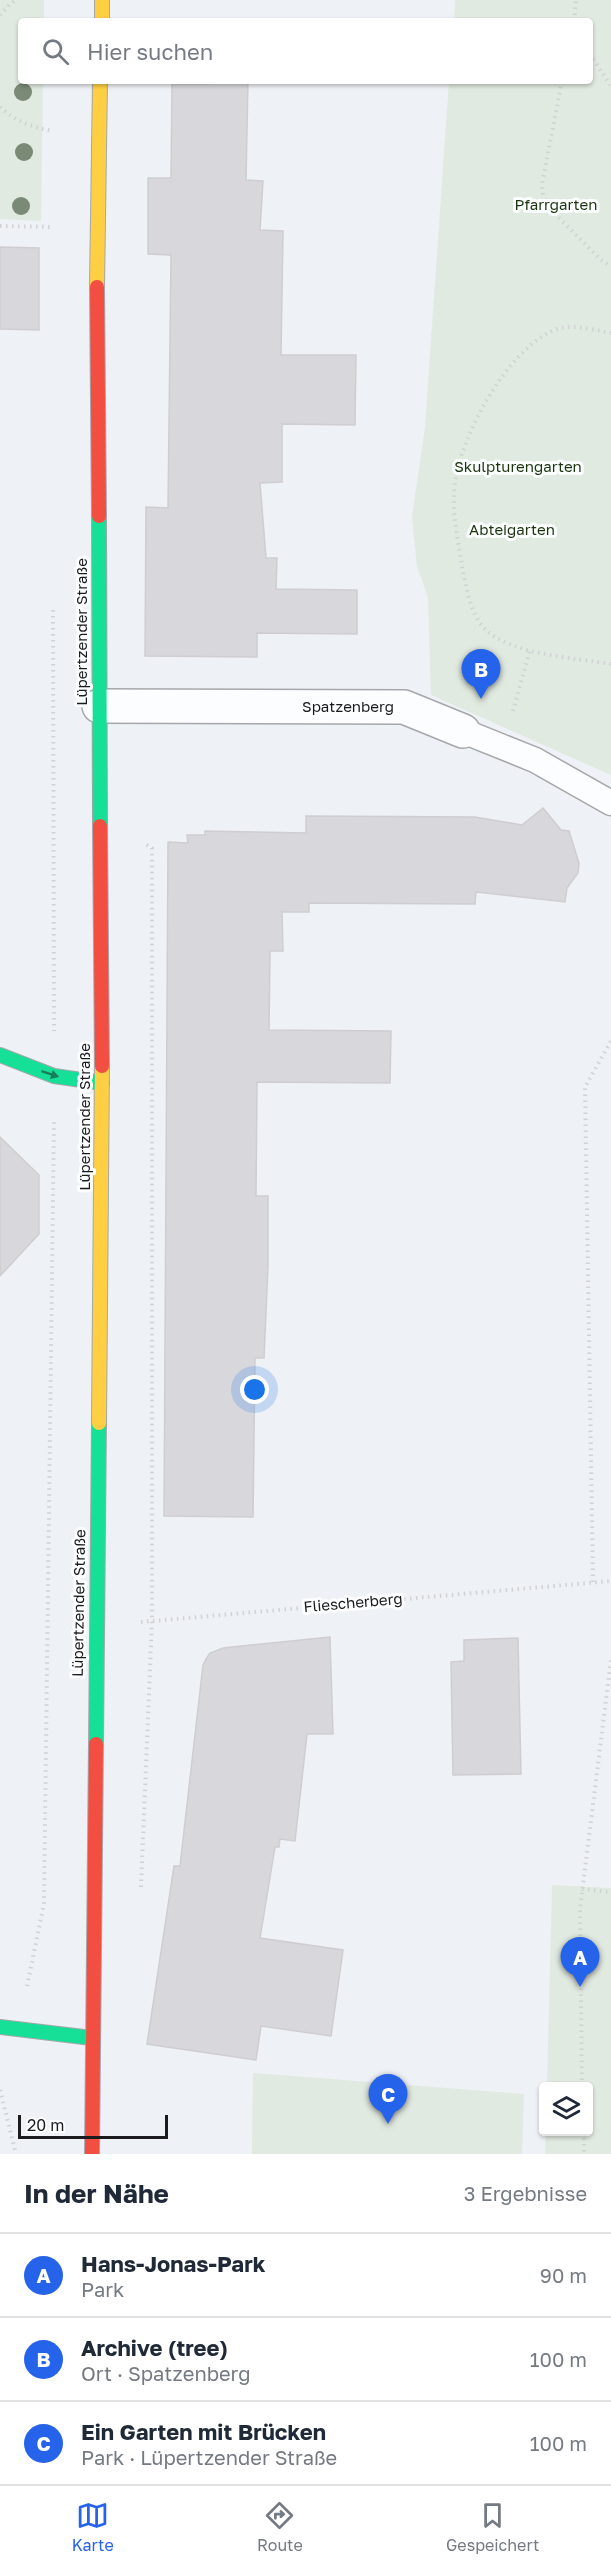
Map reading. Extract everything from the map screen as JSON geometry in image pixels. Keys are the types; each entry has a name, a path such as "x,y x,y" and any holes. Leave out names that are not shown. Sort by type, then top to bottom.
{"street":[{"path":"102,0 102,18"},
{"name":"Lüpertzender Straße","path":"92,2154 102,1083 97,235 100,84"},
{"name":"Spatzenberg","path":"99,706 404,708 463,730"},
{"path":"0,1055 54,1076 102,1083"},
{"path":"0,2027 92,2038"}],"lane":[{"name":"Spatzenberg","path":"463,730 535,760 611,803"}],"path":[{"path":"0,15 9,4 16,0"},
{"path":"574,18 576,0"},
{"path":"593,59 611,86"},
{"path":"561,84 542,184 543,195 548,207 601,260 611,266"},
{"path":"0,107 17,122 33,128 53,131"},
{"path":"0,226 51,227"},
{"path":"611,333 575,327 558,329 546,335 519,357 497,383 473,426 459,460 454,486 466,586 484,629 500,640 530,650 611,664"},
{"path":"504,747 530,650"},
{"path":"593,1582 585,1087 611,1041"},
{"name":"Fliescherberg","path":"96,1627 611,1581"},
{"path":"582,2082 579,2012 582,1889 611,1660"},
{"path":"582,1889 611,1892"},
{"path":"0,2090 16,2154"},
{"path":"584,2136 584,2154"}],"green space":[{"path":"0,0 44,0 44,18 18,18 18,84 43,84 41,221 0,219"},
{"name":"Skulpturengarten","path":"455,0 611,0 611,775 431,695 428,597 417,567 412,517 425,427 449,84 593,84 593,18 454,18"},
{"path":"552,1885 611,1888 611,2154 545,2154 546,2136 593,2136 593,2082 547,2082"},
{"path":"253,2073 524,2094 522,2154 252,2154"}],"building":[{"path":"172,84 248,84 246,180 263,181 260,230 283,231 281,355 356,355 355,425 282,424 282,482 260,483 266,558 277,558 276,589 357,590 357,634 257,633 257,657 145,656 146,507 168,508 171,255 148,254 148,178 171,178"},
{"path":"0,247 39,248 39,330 0,329"},
{"path":"543,808 561,830 569,831 579,863 578,873 567,888 565,902 476,892 475,904 309,903 309,912 282,912 283,951 270,951 269,1030 391,1031 390,1083 257,1082 256,1196 268,1196 268,1266 264,1358 255,1358 253,1517 164,1516 168,842 188,843 187,835 205,835 205,831 306,833 306,816 475,817 522,825"},
{"path":"0,1137 39,1175 39,1234 0,1276"},
{"path":"330,1637 333,1734 307,1734 295,1841 280,1839 279,1847 275,1847 260,1938 343,1950 331,2036 261,2026 256,2060 147,2044 174,1866 180,1866 203,1665 210,1653 223,1648"},
{"path":"518,1638 521,1774 453,1775 451,1662 464,1661 464,1640"}],"traffic: fast":[{"path":"99,516 100,826"},
{"path":"0,1055 54,1076 102,1083"},
{"path":"96,1744 99,1423"},
{"path":"0,2027 92,2038"}],"traffic: slow":[{"path":"102,0 102,18"},
{"path":"97,287 100,84"},
{"path":"99,1423 102,1066"}],"traffic: jam":[{"path":"97,287 99,516"},
{"path":"100,826 102,1066"},
{"path":"92,2154 96,1744"}],"place":[{"name":"Archive (tree)","path":"481,699"},
{"name":"Hans-Jonas-Park","path":"580,1987"},
{"name":"Ein Garten mit Brücken","path":"388,2124"}],"park label":[{"name":"Pfarrgarten","path":"556,205"},
{"name":"Abteigarten","path":"512,530"}]}
